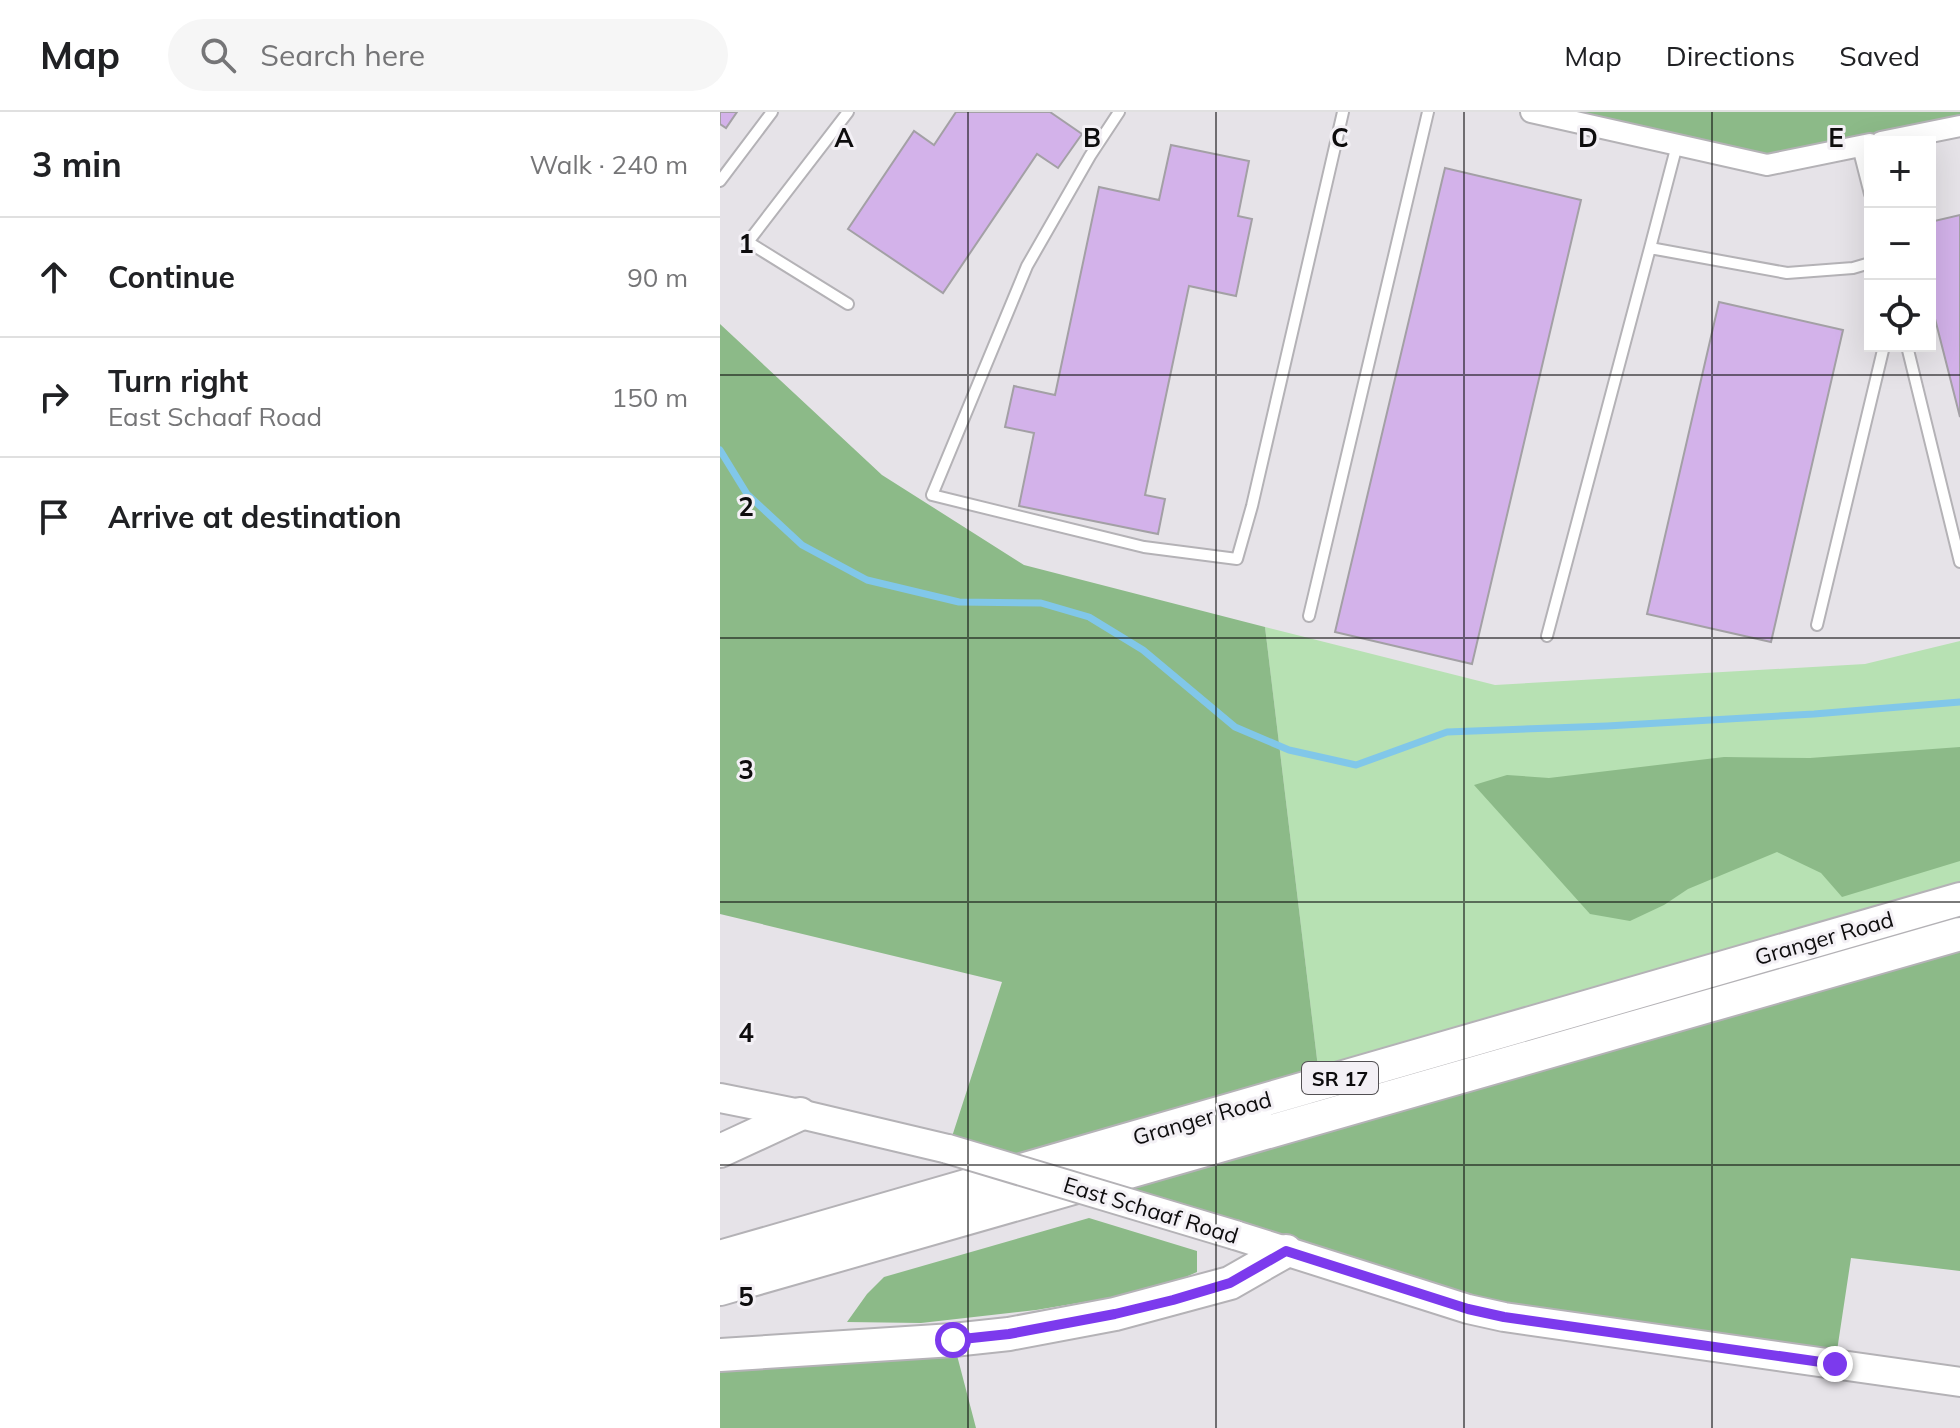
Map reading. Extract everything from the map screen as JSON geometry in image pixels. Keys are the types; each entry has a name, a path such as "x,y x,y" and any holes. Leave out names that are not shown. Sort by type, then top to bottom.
{"main road":[{"name":"Granger Road","path":"720,1257 1960,899"},
{"name":"Granger Road","path":"720,1289 1960,934"},
{"path":"720,1151 800,1114"},
{"path":"720,1355 953,1340 1022,1332 1115,1314 1230,1283 1286,1251"}],"street":[{"path":"1531,112 1767,165 1864,145"},
{"path":"1911,136 1960,126"},
{"name":"East Schaaf Road","path":"720,1098 948,1149 1468,1309 1504,1317 1960,1382"}],"lane":[{"path":"720,181 772,112"},
{"path":"848,112 748,242 848,304"},
{"path":"1119,112 1027,266 932,495 1144,547 1237,559 1343,112"},
{"path":"1309,616 1428,112"},
{"path":"1547,636 1677,145"},
{"path":"1650,248 1787,273 1864,265"},
{"path":"1817,625 1883,352"},
{"path":"1908,352 1960,562"}],"green space":[{"path":"1531,112 1960,112 1960,126 1911,136 1864,136 1864,145 1767,165"},
{"path":"720,324 882,475 1024,565 1265,627 1320,1084 1024,1171 948,1149 1002,982 720,914"},
{"path":"1265,627 1495,685 1865,664 1960,641 1960,899 1320,1084"},
{"path":"1960,747 1960,861 1842,897 1821,873 1777,852 1688,889 1664,905 1630,921 1590,914 1474,785 1507,775 1549,778 1724,757 1810,758"},
{"path":"1960,934 1960,1271 1851,1258 1835,1364 1504,1317 1077,1187"},
{"path":"1089,1218 1197,1251 1197,1272 1156,1290 1036,1310 921,1323 847,1322 884,1277"},
{"path":"953,1340 976,1428 720,1428 720,1355"}],"building":[{"path":"720,112 737,112 726,128 720,124"},
{"path":"956,112 1050,112 1082,134 1058,168 1037,154 943,293 848,229 914,131 934,145"},
{"path":"1171,145 1249,161 1238,216 1252,219 1236,296 1189,286 1145,495 1165,499 1158,534 1019,506 1034,433 1005,427 1014,386 1055,395 1099,187 1159,200"},
{"path":"1445,168 1581,200 1472,664 1335,632"},
{"path":"1960,215 1960,417 1936,323 1936,221"},
{"path":"1719,302 1843,330 1771,642 1647,614"}],"waterway":[{"path":"720,450 747,494 802,545 867,580 959,602 1041,603 1089,617 1143,650 1235,727 1289,750 1356,765 1447,732 1814,714 1960,702"}],"route":[{"path":"953,1340 1009,1334 1173,1300 1230,1283 1286,1251 1468,1309 1504,1317 1835,1364"}]}
